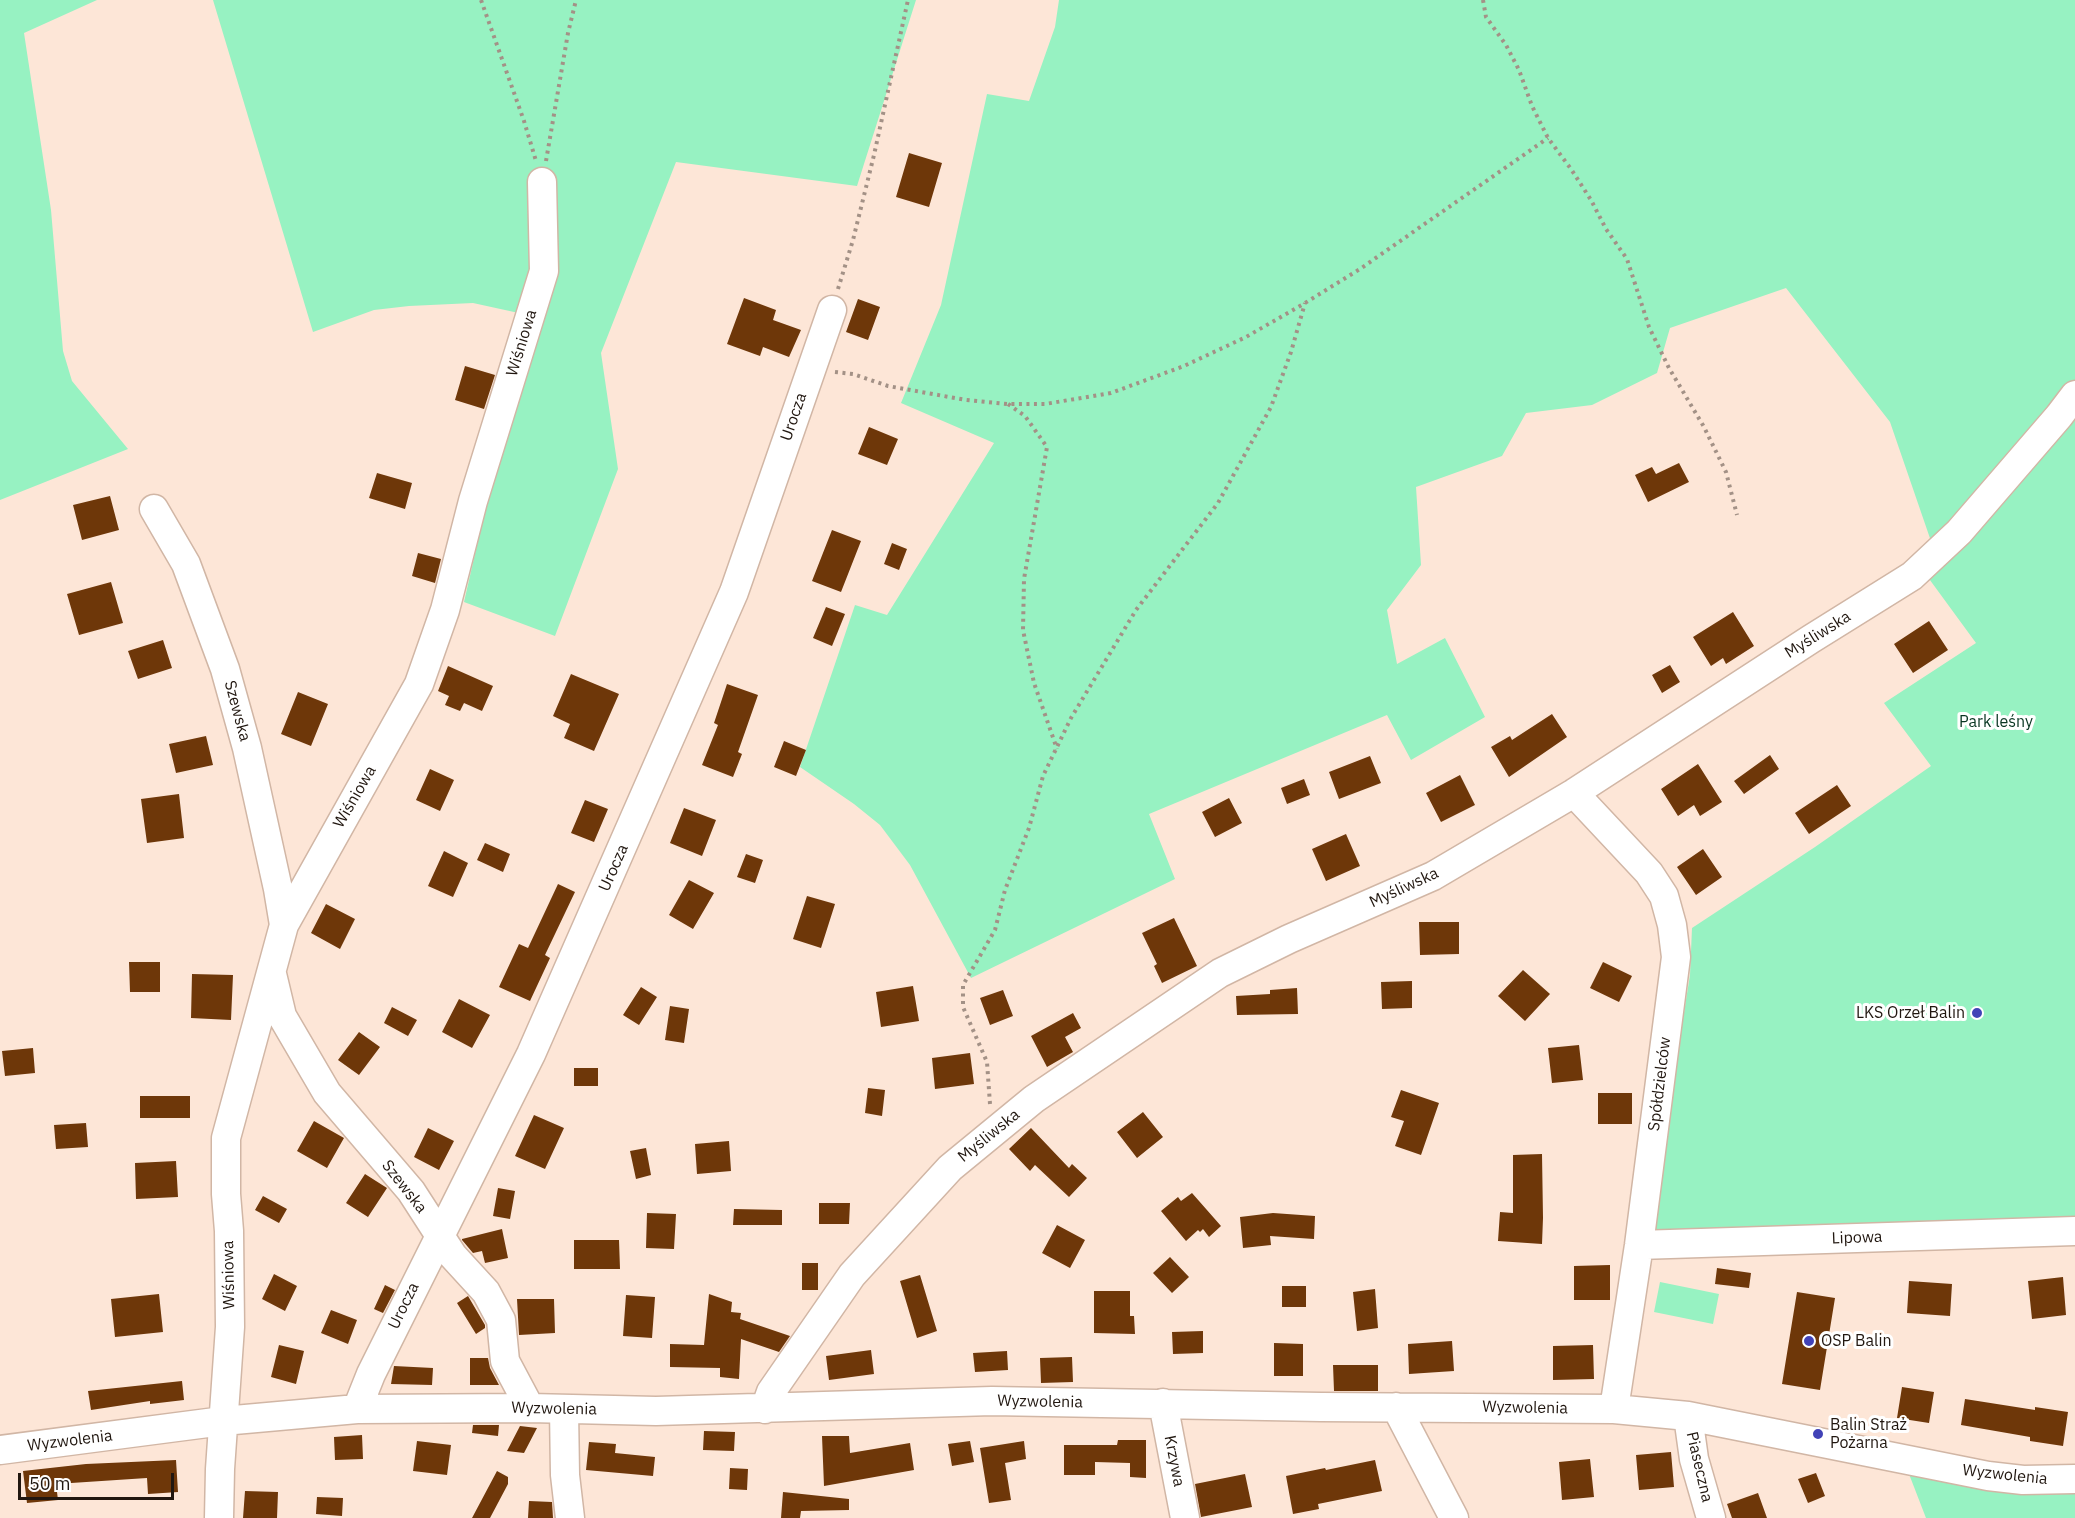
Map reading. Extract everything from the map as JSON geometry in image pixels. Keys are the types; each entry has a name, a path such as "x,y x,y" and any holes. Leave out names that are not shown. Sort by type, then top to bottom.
{"street":[{"name":"Wiśniowa","path":"219,1518 230,1327 226,1138 284,925 419,684 445,610 473,501 544,271 542,182"},
{"name":"Urocza","path":"357,1409 371,1374 531,1054 734,592 832,310"},
{"name":"Myśliwska","path":"765,1409 771,1392 852,1275 950,1168 1034,1099 1220,973 1290,939 1433,876 1574,793 1912,576 1959,532 2075,395"},
{"name":"Szewska","path":"154,509 186,564 225,669 247,748 284,925"},
{"name":"Spółdzielców","path":"1574,793 1649,873 1664,897 1672,925 1676,957 1639,1245 1614,1409"},
{"name":"Szewska","path":"272,969 282,1016 327,1093 411,1191 453,1256 486,1292 501,1320 506,1361 530,1408"},
{"name":"Lipowa","path":"1639,1245 2075,1231"},
{"name":"Wyzwolenia","path":"0,1450 223,1421 357,1409 530,1408 656,1411 992,1401 1614,1409 1688,1416 1988,1476 2024,1480 2075,1479"},
{"name":"Krzywa","path":"1163,1403 1185,1518"},
{"path":"1396,1407 1454,1518"},
{"path":"564,1409 565,1475 570,1518"},
{"name":"Piaseczna","path":"1688,1416 1695,1459 1711,1518"}],"path":[{"path":"481,0 524,121 542,182"},
{"path":"542,182 568,33 576,0"},
{"path":"832,310 853,240 874,155 908,0"},
{"path":"1483,0 1485,16 1506,45 1519,70 1532,106 1548,138 1571,169 1606,229 1627,259 1649,327 1726,472 1737,514"},
{"path":"811,368 853,374 888,386 1007,404 1045,404 1111,393 1215,352 1305,303 1360,269 1548,138"},
{"path":"990,1135 990,1086 987,1062 963,1007 963,985 994,930 1005,890 1029,828 1043,776 1071,718 1136,610 1218,503 1271,408 1305,303"},
{"path":"1007,404 1025,416 1047,447 1024,579 1023,630 1034,683 1057,749"}],"green space":[{"path":"0,0 97,0 24,33 51,210 63,351 72,381 128,449 0,500"},
{"path":"213,0 916,0 857,186 676,162 601,353 618,469 555,636 464,602 488,497 537,317 473,303 409,306 374,310 313,332"},
{"path":"1059,0 2075,0 2075,380 2017,452 1933,547 1890,422 1786,288 1670,328 1657,373 1592,405 1526,413 1502,456 1416,487 1421,565 1387,610 1397,664 1445,638 1485,717 1411,760 1387,715 1149,814 1175,879 971,978 910,865 880,825 800,767 855,605 887,615 994,443 901,403 941,305 987,94 1029,101 1055,27"},
{"name":"Park leśny","path":"2075,410 2075,1233 1649,1232 1690,975 1692,928 1815,847 1931,766 1884,703 1976,643 1927,576"},
{"path":"1660,1282 1719,1294 1713,1324 1654,1312"},
{"path":"1909,1474 2075,1489 2075,1518 1926,1518"}],"building":[{"path":"909,153 942,163 929,207 896,197"},
{"path":"744,298 776,310 773,320 801,330 789,357 763,347 760,356 727,344"},
{"path":"858,299 880,307 868,340 846,332"},
{"path":"465,366 495,375 484,409 455,400"},
{"path":"869,427 898,439 887,465 858,454"},
{"path":"1679,463 1689,482 1648,502 1635,475 1652,467 1656,474"},
{"path":"377,473 412,483 405,509 369,498"},
{"path":"110,496 119,530 82,540 73,505"},
{"path":"832,530 861,541 841,592 812,581"},
{"path":"892,543 907,549 899,570 884,564"},
{"path":"418,553 441,559 435,583 412,576"},
{"path":"111,582 123,623 79,635 67,594"},
{"path":"826,607 845,614 832,646 813,638"},
{"path":"1733,612 1754,646 1726,664 1723,658 1711,666 1693,637"},
{"path":"1929,621 1948,650 1913,673 1894,644"},
{"path":"163,640 172,668 138,679 128,651"},
{"path":"1670,665 1680,682 1662,693 1652,675"},
{"path":"448,666 493,686 482,711 464,703 460,711 445,705 449,696 438,691"},
{"path":"571,674 619,694 594,751 564,738 570,724 553,716"},
{"path":"727,684 758,695 738,752 742,754 733,777 702,765 718,725 714,723"},
{"path":"298,692 328,704 311,746 281,734"},
{"path":"1552,714 1567,737 1509,777 1491,747 1510,736 1512,740"},
{"path":"206,736 213,765 176,773 169,744"},
{"path":"784,741 806,750 796,776 774,767"},
{"path":"1770,755 1779,769 1744,794 1734,781"},
{"path":"1370,756 1381,783 1339,799 1329,772"},
{"path":"1698,764 1722,802 1700,816 1694,805 1678,816 1661,789"},
{"path":"430,769 454,780 440,811 416,800"},
{"path":"1460,775 1475,805 1441,822 1426,793"},
{"path":"1304,779 1310,795 1287,804 1281,788"},
{"path":"1837,785 1851,806 1809,834 1795,813"},
{"path":"179,794 184,838 147,843 141,799"},
{"path":"1229,798 1242,823 1215,837 1202,812"},
{"path":"585,800 608,809 594,842 571,833"},
{"path":"684,808 716,820 702,856 670,843"},
{"path":"1346,834 1360,866 1326,881 1312,849"},
{"path":"485,843 510,854 503,872 477,860"},
{"path":"1703,849 1722,877 1696,895 1677,867"},
{"path":"444,851 468,863 453,897 428,886"},
{"path":"746,854 763,860 755,883 737,877"},
{"path":"689,880 714,893 693,929 669,915"},
{"path":"558,884 575,892 545,955 550,958 530,1001 499,987 519,944 528,948"},
{"path":"807,896 835,904 821,948 793,939"},
{"path":"326,904 355,919 340,949 311,933"},
{"path":"1174,918 1197,966 1162,983 1154,966 1157,964 1142,933"},
{"path":"1419,922 1459,922 1459,954 1420,955"},
{"path":"129,962 160,962 160,992 130,992"},
{"path":"1603,962 1632,976 1619,1002 1590,988"},
{"path":"1523,970 1550,994 1525,1021 1498,996"},
{"path":"192,974 233,975 231,1020 191,1018"},
{"path":"1412,981 1412,1008 1382,1009 1381,982"},
{"path":"913,986 919,1021 881,1027 876,992"},
{"path":"641,987 657,997 639,1025 623,1015"},
{"path":"1297,988 1298,1014 1237,1015 1236,996 1270,994 1270,990"},
{"path":"1003,990 1013,1016 990,1025 980,998"},
{"path":"459,999 490,1015 472,1048 442,1032"},
{"path":"670,1006 689,1009 684,1043 665,1040"},
{"path":"392,1007 417,1020 408,1036 384,1023"},
{"path":"1073,1013 1081,1028 1065,1037 1073,1052 1047,1067 1031,1036"},
{"path":"359,1032 380,1047 359,1075 338,1060"},
{"path":"1579,1045 1583,1080 1552,1083 1548,1048"},
{"path":"33,1048 35,1073 5,1076 2,1051"},
{"path":"970,1053 974,1084 935,1089 932,1058"},
{"path":"574,1068 598,1068 598,1086 574,1086"},
{"path":"868,1088 885,1090 882,1116 865,1113"},
{"path":"1401,1090 1439,1103 1421,1155 1395,1146 1404,1121 1391,1117"},
{"path":"1598,1093 1632,1093 1632,1124 1598,1124"},
{"path":"140,1096 190,1096 190,1118 140,1118"},
{"path":"1143,1112 1163,1137 1137,1158 1117,1132"},
{"path":"534,1115 564,1128 545,1169 515,1156"},
{"path":"314,1121 344,1138 327,1168 297,1151"},
{"path":"86,1123 88,1147 56,1149 54,1125"},
{"path":"428,1128 454,1141 439,1170 414,1157"},
{"path":"1031,1128 1069,1168 1072,1164 1087,1178 1069,1197 1035,1165 1030,1171 1009,1149"},
{"path":"729,1141 731,1171 697,1174 695,1144"},
{"path":"646,1148 651,1175 636,1179 630,1151"},
{"path":"1542,1154 1542,1244 1498,1241 1500,1212 1513,1213 1513,1155"},
{"path":"176,1161 178,1197 136,1199 135,1163"},
{"path":"365,1174 387,1188 368,1217 346,1203"},
{"path":"498,1188 515,1191 510,1219 493,1216"},
{"path":"1192,1193 1221,1226 1209,1237 1203,1229 1200,1232 1198,1230 1186,1241 1161,1211 1178,1197 1181,1201"},
{"path":"263,1196 287,1209 279,1223 255,1210"},
{"path":"819,1203 850,1203 849,1224 819,1224"},
{"path":"734,1209 782,1210 782,1225 733,1225"},
{"path":"647,1213 676,1214 674,1249 646,1248"},
{"path":"1273,1213 1315,1216 1314,1239 1270,1236 1271,1245 1243,1248 1240,1217"},
{"path":"1057,1225 1085,1240 1070,1268 1042,1253"},
{"path":"502,1229 508,1258 485,1263 482,1251 473,1253 462,1240 462,1239"},
{"path":"574,1240 619,1240 620,1269 574,1269"},
{"path":"1170,1257 1189,1277 1172,1293 1153,1273"},
{"path":"802,1263 818,1263 818,1290 802,1290"},
{"path":"1610,1265 1610,1300 1574,1300 1574,1266"},
{"path":"1717,1268 1751,1273 1749,1288 1715,1284"},
{"path":"274,1274 297,1286 285,1311 262,1299"},
{"path":"920,1275 937,1331 917,1338 900,1281"},
{"path":"2063,1277 2066,1315 2032,1319 2028,1281"},
{"path":"1909,1281 1952,1284 1950,1316 1907,1313"},
{"path":"385,1285 395,1290 383,1313 374,1309"},
{"path":"1282,1286 1306,1286 1306,1307 1282,1307"},
{"path":"1375,1289 1378,1328 1357,1331 1353,1292"},
{"path":"1094,1291 1130,1291 1130,1316 1134,1316 1135,1334 1094,1333"},
{"name":"OSP Balin","path":"1797,1292 1835,1298 1820,1390 1782,1384"},
{"path":"159,1294 163,1332 115,1337 111,1299"},
{"path":"709,1294 732,1302 731,1312 741,1313 740,1319 790,1336 779,1352 741,1339 739,1379 720,1377 720,1368 670,1367 670,1344 704,1345"},
{"path":"626,1295 655,1297 652,1338 623,1336"},
{"path":"468,1296 485,1325 485,1328 476,1334 457,1303"},
{"path":"517,1299 554,1299 555,1333 519,1335"},
{"path":"331,1310 357,1320 348,1344 321,1333"},
{"path":"1203,1331 1203,1353 1173,1354 1172,1332"},
{"path":"1452,1341 1454,1371 1409,1374 1408,1344"},
{"path":"1274,1343 1303,1344 1303,1376 1274,1376"},
{"path":"279,1345 304,1351 296,1384 271,1377"},
{"path":"1593,1345 1594,1379 1553,1380 1553,1346"},
{"path":"871,1350 874,1374 829,1380 826,1356"},
{"path":"1007,1351 1008,1370 975,1372 973,1353"},
{"path":"1072,1357 1073,1382 1041,1383 1040,1358"},
{"path":"470,1358 488,1358 490,1368 499,1385 470,1385"},
{"path":"1333,1365 1378,1365 1378,1391 1334,1391"},
{"path":"394,1366 433,1368 432,1385 391,1384"},
{"path":"182,1381 184,1400 150,1404 150,1401 91,1410 88,1391"},
{"path":"1902,1387 1934,1392 1929,1423 1897,1418"},
{"path":"1965,1399 2035,1410 2035,1407 2068,1412 2063,1446 2030,1441 2030,1437 1961,1425"},
{"path":"473,1425 499,1425 498,1436 472,1433"},
{"path":"520,1426 537,1428 524,1453 507,1451"},
{"path":"704,1431 735,1432 734,1451 703,1450"},
{"path":"362,1435 363,1459 335,1460 334,1437"},
{"path":"822,1436 849,1436 850,1453 910,1443 914,1470 824,1486"},
{"path":"1118,1440 1146,1440 1146,1478 1130,1477 1130,1463 1095,1462 1095,1475 1064,1475 1064,1445 1117,1445"},
{"path":"417,1441 451,1445 447,1475 413,1471"},
{"path":"970,1441 974,1462 952,1466 948,1444"},
{"path":"1024,1441 1026,1459 1005,1463 1011,1500 989,1503 980,1448"},
{"path":"589,1442 616,1444 615,1453 655,1457 653,1476 586,1470"},
{"path":"1671,1452 1674,1487 1639,1490 1636,1455"},
{"path":"1590,1459 1594,1497 1562,1500 1559,1462"},
{"path":"176,1460 178,1492 148,1494 147,1478 56,1484 58,1500 27,1503 23,1471 86,1464"},
{"path":"1375,1460 1382,1491 1318,1504 1319,1509 1293,1514 1286,1476"},
{"path":"730,1468 748,1469 747,1490 729,1489"},
{"path":"497,1471 508,1477 508,1484 490,1518 472,1518"},
{"path":"1816,1473 1825,1496 1808,1503 1798,1479"},
{"path":"1245,1474 1252,1507 1201,1517 1195,1484"},
{"path":"245,1491 278,1492 277,1518 243,1518"},
{"path":"783,1492 849,1499 849,1510 801,1511 800,1518 781,1518"},
{"path":"1758,1493 1767,1518 1732,1518 1727,1504"},
{"path":"317,1497 343,1498 342,1516 316,1514"},
{"path":"529,1501 552,1502 553,1518 528,1518"}],"place":[{"name":"LKS Orzeł Balin","path":"1977,1013"},
{"name":"OSP Balin","path":"1809,1341"},
{"name":"Balin Straż Pożarna","path":"1818,1434"}]}
